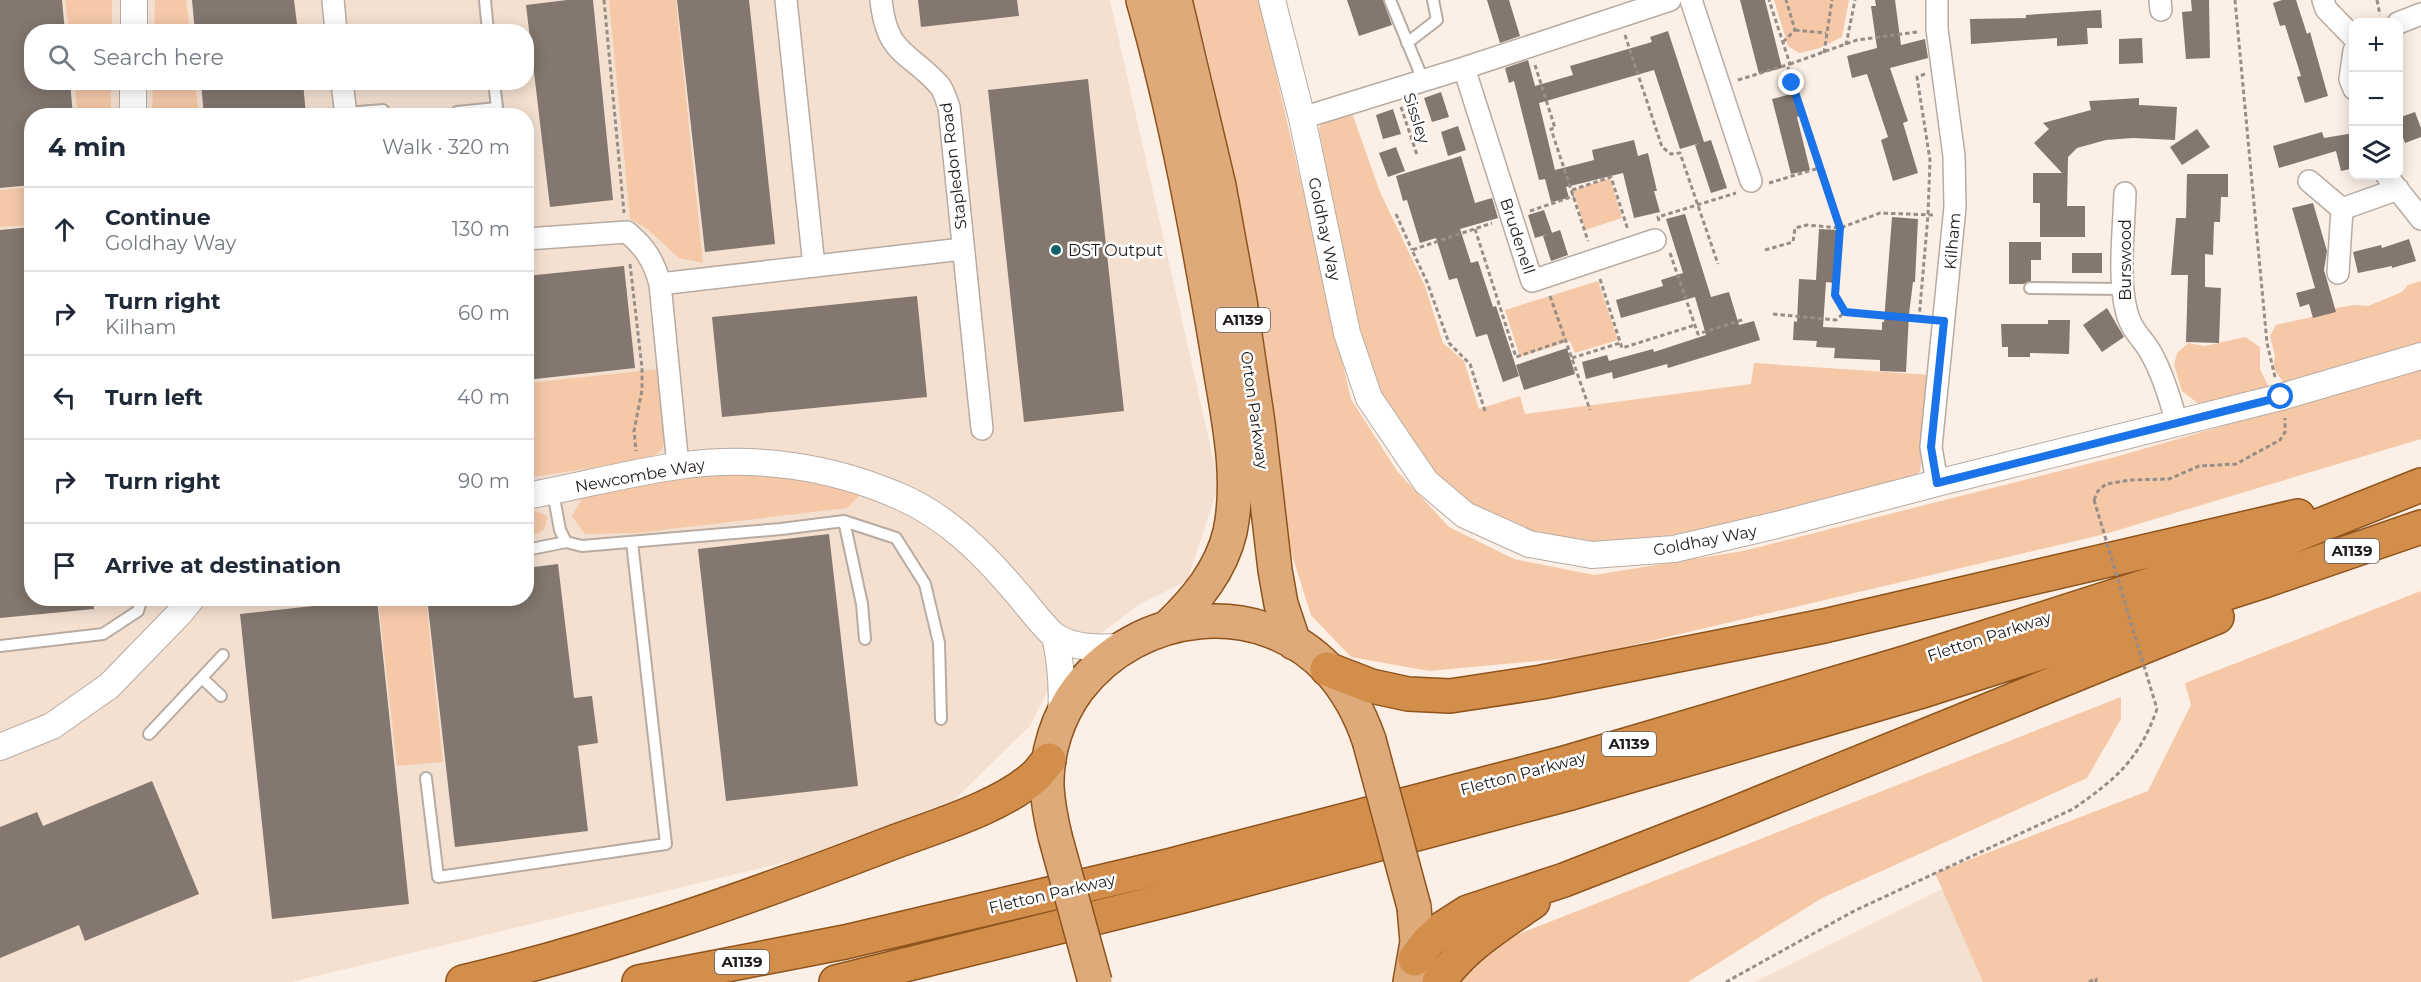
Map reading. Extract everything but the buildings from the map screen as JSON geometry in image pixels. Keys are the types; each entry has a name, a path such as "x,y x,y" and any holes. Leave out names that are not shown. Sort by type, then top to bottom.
{"highway":[{"path":"1327,669 1371,686 1408,694 1450,696 1542,682 1824,626 2409,489"},
{"name":"Fletton Parkway","path":"639,982 845,942 1160,868 1561,764 1911,662 2256,551 2409,489"},
{"name":"Fletton Parkway","path":"836,982 1183,896 1593,786 1919,692 2264,581 2421,527"},
{"path":"1413,971 1428,942 1443,928 1468,912 1564,880 1740,811 2421,533"},
{"path":"463,982 524,968 639,934 835,865 1013,792 1035,777 1049,760"},
{"path":"1439,982 1450,966 1473,944 1564,880"}],"main road":[{"name":"Orton Parkway","path":"1143,0 1182,166 1206,287 1229,426 1234,478 1234,505 1229,534 1214,573 1195,601 1169,626"},
{"name":"Orton Parkway","path":"1175,0 1219,186 1258,423 1275,570 1281,604 1294,643"},
{"path":"1095,982 1049,811 1047,785 1049,760 1061,718 1072,697 1086,678 1121,647 1169,626 1195,621 1238,623 1271,632 1294,643 1327,669 1353,702 1369,740 1414,907 1417,942 1413,971"}],"street":[{"path":"134,0 134,24"},
{"path":"333,0 335,24"},
{"path":"786,0 814,266"},
{"name":"Stapledon Road","path":"881,0 883,22 890,37 900,52 941,87 949,107 982,429"},
{"name":"Goldhay Way","path":"1272,0 1302,118 1347,333 1369,399 1426,482 1465,515 1529,544 1592,555 1674,549 1778,525 2281,397 2421,356"},
{"path":"1302,118 1464,68 1670,0"},
{"path":"1691,0 1753,186"},
{"name":"Kilham","path":"1937,0 1937,29 1954,156 1954,217 1931,447 1937,483"},
{"path":"2323,0 2326,9 2349,33"},
{"path":"2403,21 2421,14"},
{"name":"Brudenell","path":"1464,68 1532,281 1660,239"},
{"path":"133,90 133,108"},
{"path":"343,90 345,108"},
{"path":"2309,181 2342,209"},
{"path":"2342,209 2393,182 2421,219"},
{"name":"Burswood","path":"2125,193 2123,290 2126,310 2135,334 2149,350 2162,375 2177,423"},
{"path":"2338,273 2342,209"},
{"path":"534,238 627,232 642,245 649,255 655,265 660,284 678,466"},
{"name":"Stapledon Road","path":"660,284 962,249"},
{"name":"Newcombe Way","path":"534,495 678,466 729,461 775,462 821,470 902,497 969,542 992,564 1055,636 1076,645 1098,649 1121,647"},
{"path":"0,747 52,726 109,686 185,606"},
{"name":"Newcombe Way","path":"1055,636 1061,663 1063,690 1061,718"}],"lane":[{"path":"485,0 487,24"},
{"path":"1390,0 1423,80"},
{"path":"1407,43 1437,20 1433,0"},
{"path":"495,90 497,108"},
{"path":"2030,288 2123,290"},
{"path":"553,491 560,530 566,542"},
{"path":"534,548 566,542 582,546 781,529 844,521 896,538 925,584 939,643 941,718"},
{"path":"844,521 862,604 865,639"},
{"path":"426,778 438,877 666,844 632,542"},
{"path":"0,646 103,634 138,611 139,606"},
{"path":"149,734 223,655"},
{"path":"202,678 220,696"}],"path":[{"path":"604,0 642,368 642,390 634,431 639,474"},
{"path":"1769,0 1790,64 1788,69 1840,228 1835,295 1845,312"},
{"path":"1786,0 1795,30"},
{"path":"1824,53 1832,0"},
{"path":"1846,45 1855,0"},
{"path":"1726,982 1854,911 2073,809 2104,788 2126,768 2150,729 2157,709 2094,500 2098,491 2106,484 2130,480 2169,479 2199,466 2236,464 2280,440 2285,432 2281,397 2268,343 2235,0"},
{"path":"2377,0 2381,18"},
{"path":"1619,17 1662,147 1671,154 1680,153 1718,264"},
{"path":"1719,86 1824,53 1857,40 1937,29"},
{"path":"1783,42 1795,30"},
{"path":"1795,30 1827,33"},
{"path":"1529,46 1555,128 1551,129 1622,348 1695,325"},
{"path":"1919,319 1928,215 1930,160 1917,77 1933,71"},
{"name":"Sissley","path":"1395,88 1417,155"},
{"path":"1745,319 1698,334 1660,239 1658,217 1753,186 1819,168"},
{"path":"1572,190 1611,177 1634,247"},
{"path":"1412,250 1574,196"},
{"path":"1765,250 1793,242 1795,228 1808,225 1840,228 1880,213 1954,217"},
{"path":"1396,214 1427,282 1449,343 1470,364 1485,411"},
{"path":"1475,229 1516,357 1566,340"},
{"path":"1544,277 1590,410"},
{"path":"1773,314 1836,320 1845,312 1944,321"},
{"path":"1572,358 1620,343"},
{"path":"2089,982 2096,979 2096,982"}],"shaded area":[{"path":"0,0 1110,0 1219,485 1187,581 1138,605 1061,664 1030,726 954,800 794,860 292,982 0,982"},
{"path":"65,0 112,0 112,24 68,24"},
{"path":"155,0 186,0 189,24 154,24"},
{"path":"609,0 676,0 703,263 679,258 647,229 630,219"},
{"path":"1192,0 1259,0 1351,399 1397,471 1449,527 1514,559 1594,575 1743,551 2115,457 2421,369 2421,439 2105,534 1582,657 1429,671 1351,657 1311,615 1285,533 1239,197 1205,46"},
{"path":"1774,0 1849,0 1842,37 1817,49 1799,53 1788,46"},
{"path":"75,90 111,90 111,108 77,108"},
{"path":"153,90 196,90 198,108 152,108"},
{"path":"1352,113 1380,192 1425,286 1443,343 1464,361 1479,409 1520,396 1525,414 1751,384 1754,363 1931,375 1920,472 1910,479 1798,508 1713,527 1618,544 1591,545 1556,539 1515,525 1477,506 1459,493 1428,464 1396,424 1380,392 1360,335 1340,258 1319,129 1323,120"},
{"path":"1610,178 1622,218 1585,230 1573,190"},
{"path":"24,188 24,225 0,227 0,190"},
{"path":"1598,281 1618,340 1575,353 1570,341 1520,357 1505,310"},
{"path":"2421,281 2421,345 2284,383 2273,368 2275,356 2270,336 2276,325 2321,315 2337,308 2354,305 2368,306 2402,292 2408,285"},
{"path":"2245,337 2260,347 2260,369 2269,388 2200,405 2182,391 2174,365 2177,353 2188,343 2205,346"},
{"path":"659,369 668,435 661,451 649,459 534,477 534,382"},
{"path":"747,472 798,476 861,494 847,508 637,533 585,534 572,516 585,493 681,477"},
{"path":"534,511 548,516 544,530 534,535"},
{"path":"2421,591 2421,982 1983,982 1935,873 2148,791 2191,705 2185,683"},
{"path":"379,606 427,606 443,762 397,766"},
{"path":"2121,697 2121,719 2087,778 1822,898 1688,982 1447,982 1458,958"},
{"path":"1950,885 1988,982 1755,982"}],"place":[{"name":"DST Output","path":"1056,250"}],"route":[{"path":"1792,83 1840,228 1835,295 1845,312 1944,321 1931,447 1937,483 2281,397"}]}
